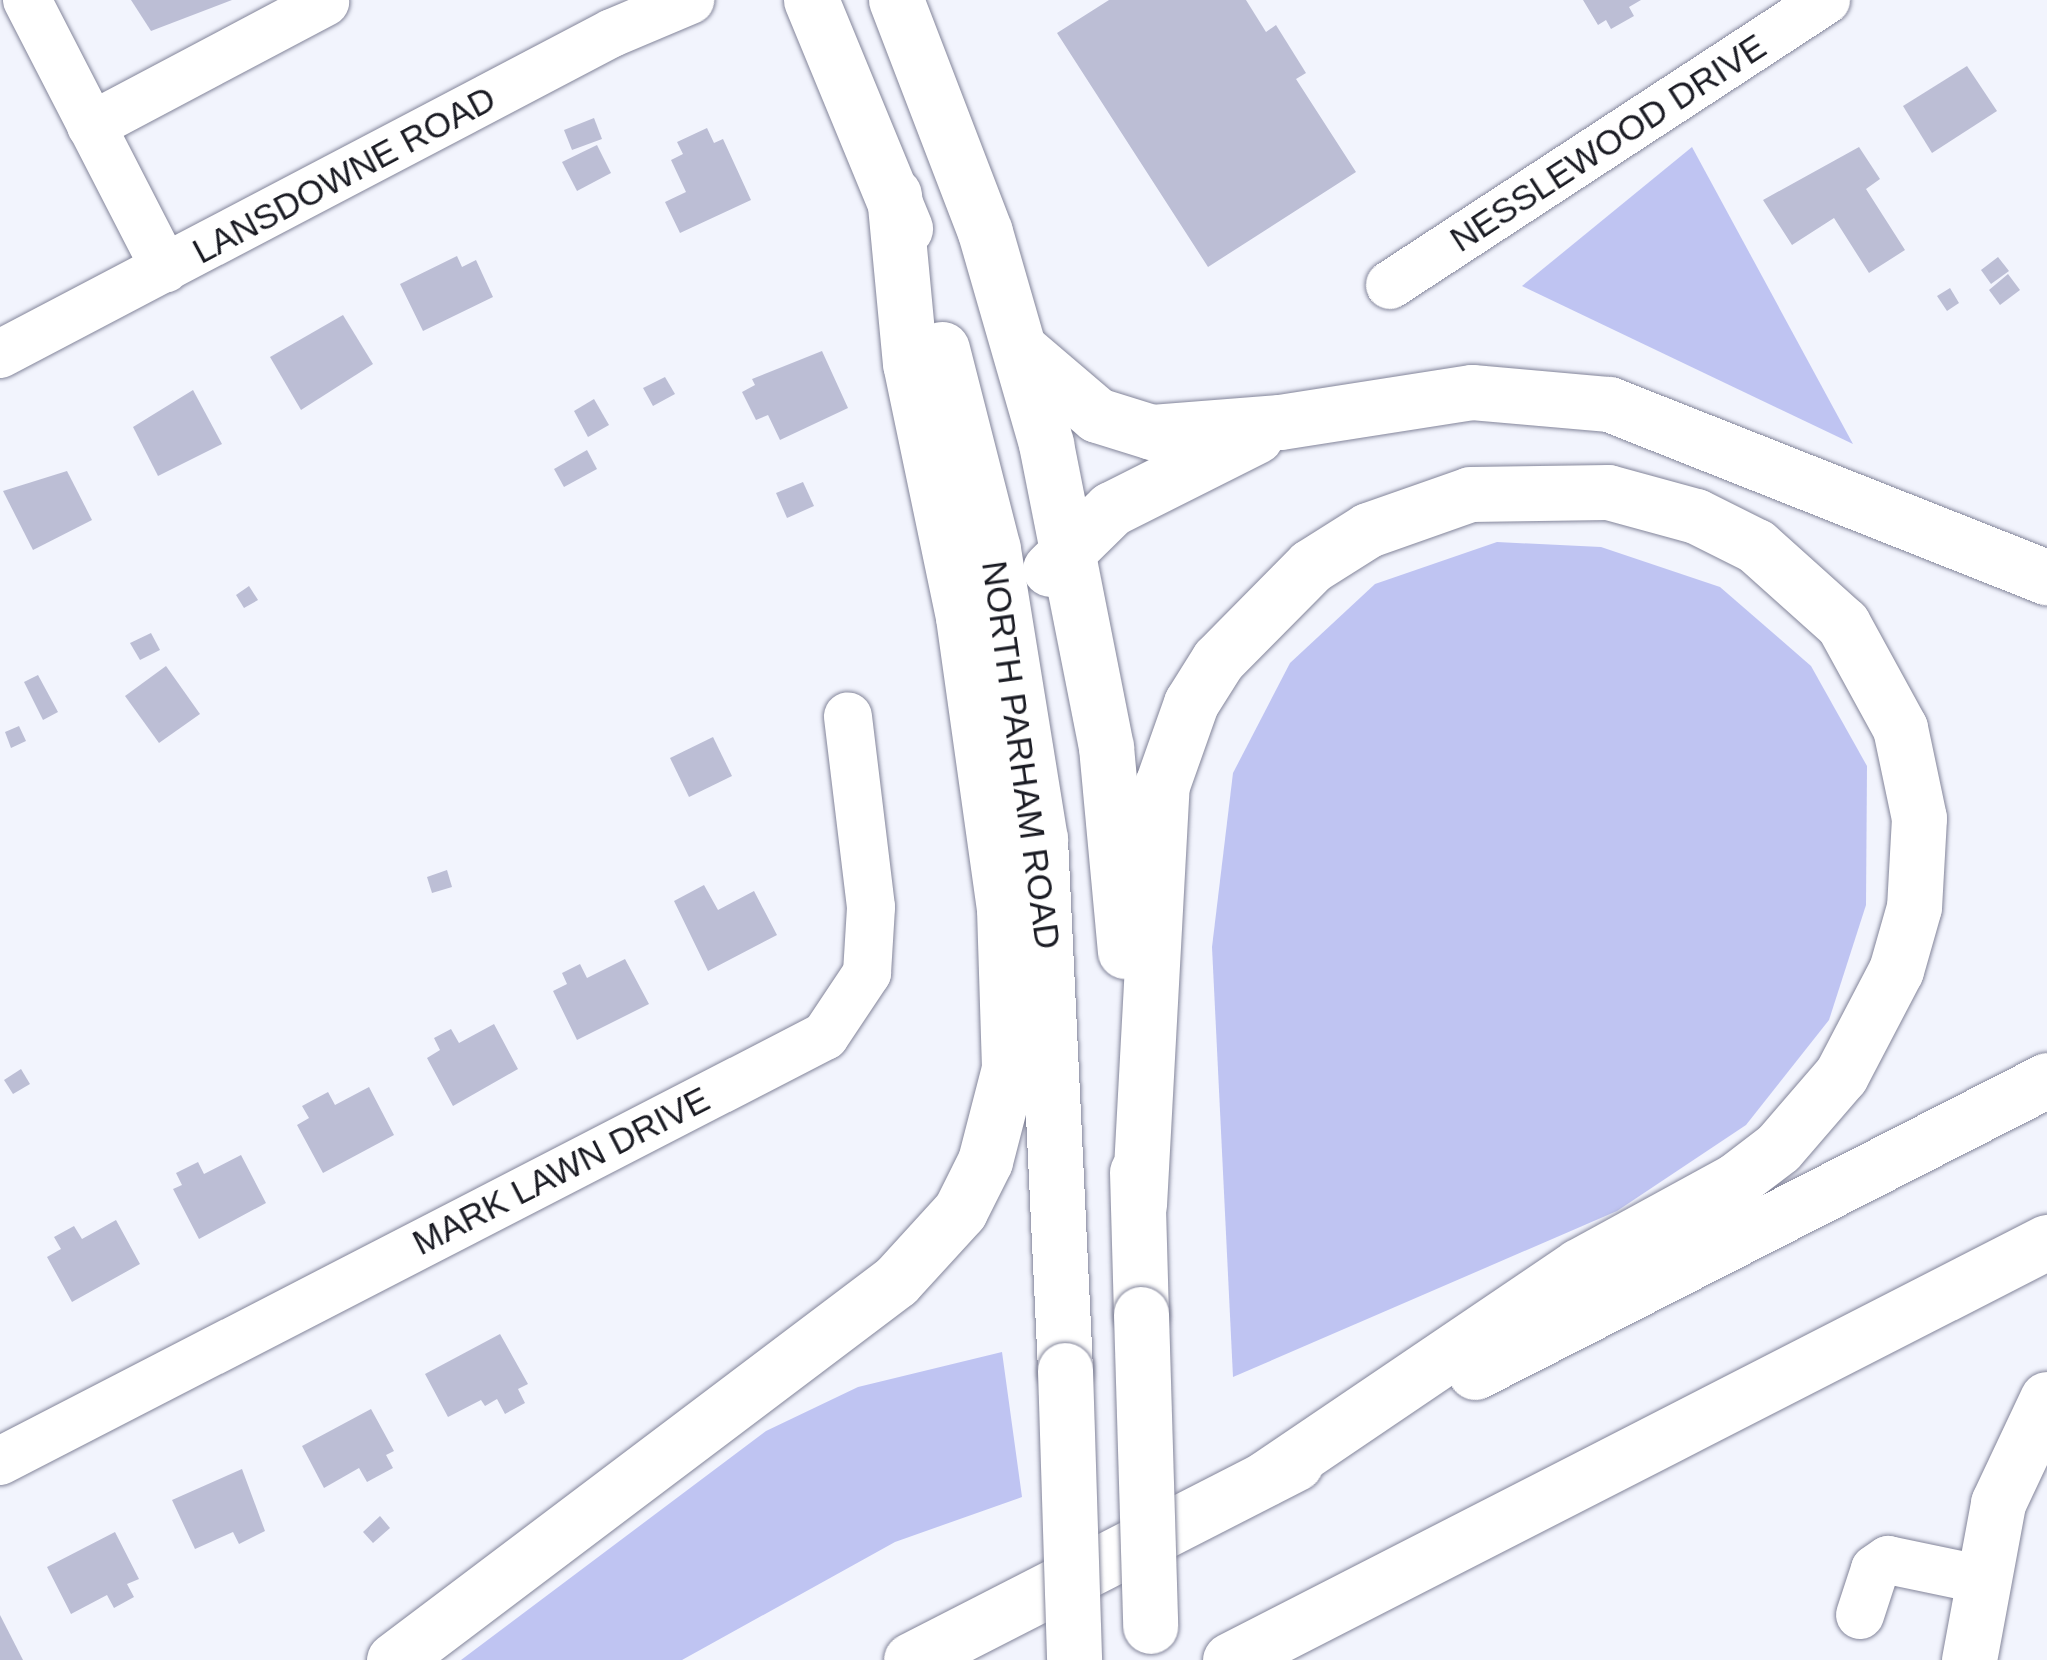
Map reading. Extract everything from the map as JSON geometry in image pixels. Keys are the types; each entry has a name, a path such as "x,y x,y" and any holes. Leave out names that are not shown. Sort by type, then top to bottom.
{"highway":[{"name":"NORTH PARHAM ROAD","path":"811,0 894,195 971,456 1040,839 1050,959 1074,1660"},
{"path":"896,0 1022,352 1069,544 1106,747 1139,1206 1153,1643"},
{"path":"394,1660 896,1281 950,1224 985,1161 1008,1068 1004,909 963,617 910,364 894,195"},
{"path":"1022,352 1072,399 1124,425 1177,434 1472,392 1609,404 2047,577"},
{"path":"1011,674 1038,594 1069,544 1112,509 1280,422"},
{"path":"1139,1206 1162,785 1191,703 1218,660 1311,566 1368,530 1470,494 1608,492 1696,516 1756,546 1843,624 1900,728 1919,818 1916,894 1896,970 1841,1074 1778,1148 1736,1180 1579,1266 1266,1478"},
{"path":"912,1660 2047,1080"},
{"path":"1230,1660 2047,1242"},
{"path":"1969,1660 1980,1579 1998,1503 2047,1399"}],"street":[{"path":"27,0 165,269"},
{"name":"NESSLEWOOD DRIVE","path":"1390,286 1826,0"},
{"path":"91,126 325,2"},
{"name":"LANSDOWNE ROAD","path":"0,354 679,2"},
{"name":"MARK LAWN DRIVE","path":"0,1461 824,1036 867,972 871,907 848,716"},
{"path":"1860,1614 1875,1569 1888,1560 1980,1579"}],"shaded area":[{"path":"1692,147 1853,444 1522,286"},
{"path":"1497,542 1601,547 1720,587 1811,666 1867,766 1866,905 1829,1020 1746,1125 1617,1211 1233,1377 1212,947 1233,773 1290,663 1375,584"},
{"path":"1002,1352 1022,1497 895,1542 682,1660 461,1660 766,1431 858,1387"}],"building":[{"path":"131,0 232,0 151,31"},
{"path":"1109,0 1246,0 1266,32 1276,25 1306,73 1296,79 1356,172 1208,267 1057,33"},
{"path":"1583,0 1641,0 1629,7 1634,16 1611,29 1606,20 1598,25"},
{"path":"1967,66 1997,111 1932,153 1903,106"},
{"path":"594,118 602,139 572,150 564,130"},
{"path":"707,128 714,143 723,139 751,200 680,233 665,202 686,192 671,160 683,154 677,142"},
{"path":"597,145 611,173 577,191 562,162"},
{"path":"1859,147 1880,179 1866,189 1905,250 1869,273 1834,218 1792,245 1763,200"},
{"path":"457,256 462,267 476,260 493,297 423,331 400,284"},
{"path":"1998,257 2009,271 1991,284 1981,270"},
{"path":"2008,274 2020,290 2000,305 1989,290"},
{"path":"1950,288 1959,303 1947,311 1937,296"},
{"path":"343,315 373,364 301,410 270,357"},
{"path":"822,351 848,408 780,440 768,415 756,420 742,392 755,385 752,379"},
{"path":"665,377 675,394 653,406 643,388"},
{"path":"193,390 222,444 158,476 133,427"},
{"path":"594,399 609,425 588,437 574,411"},
{"path":"587,450 597,469 564,487 554,469"},
{"path":"67,471 92,520 33,550 3,491"},
{"path":"803,482 814,506 787,518 776,493"},
{"path":"249,586 258,600 244,608 236,595"},
{"path":"151,633 160,650 140,660 130,643"},
{"path":"166,666 200,714 159,743 125,696"},
{"path":"38,675 58,712 43,720 24,682"},
{"path":"19,726 26,741 11,748 5,732"},
{"path":"713,737 732,776 689,797 670,758"},
{"path":"447,870 452,887 432,893 427,877"},
{"path":"704,885 718,910 754,891 777,935 708,971 674,901"},
{"path":"625,959 649,1004 577,1040 553,991 567,984 562,973 580,964 587,978"},
{"path":"494,1024 518,1069 453,1106 427,1058 440,1050 434,1038 451,1029 459,1043"},
{"path":"21,1069 30,1084 13,1094 4,1080"},
{"path":"369,1087 394,1135 323,1173 297,1125 309,1118 302,1106 328,1092 335,1105"},
{"path":"241,1155 266,1203 199,1239 173,1189 182,1185 176,1173 198,1162 204,1174"},
{"path":"116,1220 140,1264 72,1302 47,1257 61,1249 54,1237 74,1226 82,1239"},
{"path":"500,1334 528,1384 518,1389 525,1403 505,1414 497,1399 485,1406 481,1400 448,1417 425,1374"},
{"path":"371,1409 394,1451 386,1455 393,1468 367,1482 359,1468 324,1488 302,1446"},
{"path":"242,1469 265,1531 239,1544 233,1532 195,1549 172,1500"},
{"path":"380,1516 390,1528 373,1543 363,1532"},
{"path":"115,1532 139,1579 127,1584 134,1597 114,1608 107,1595 71,1614 47,1567"},
{"path":"0,1615 23,1660 0,1660"}]}
